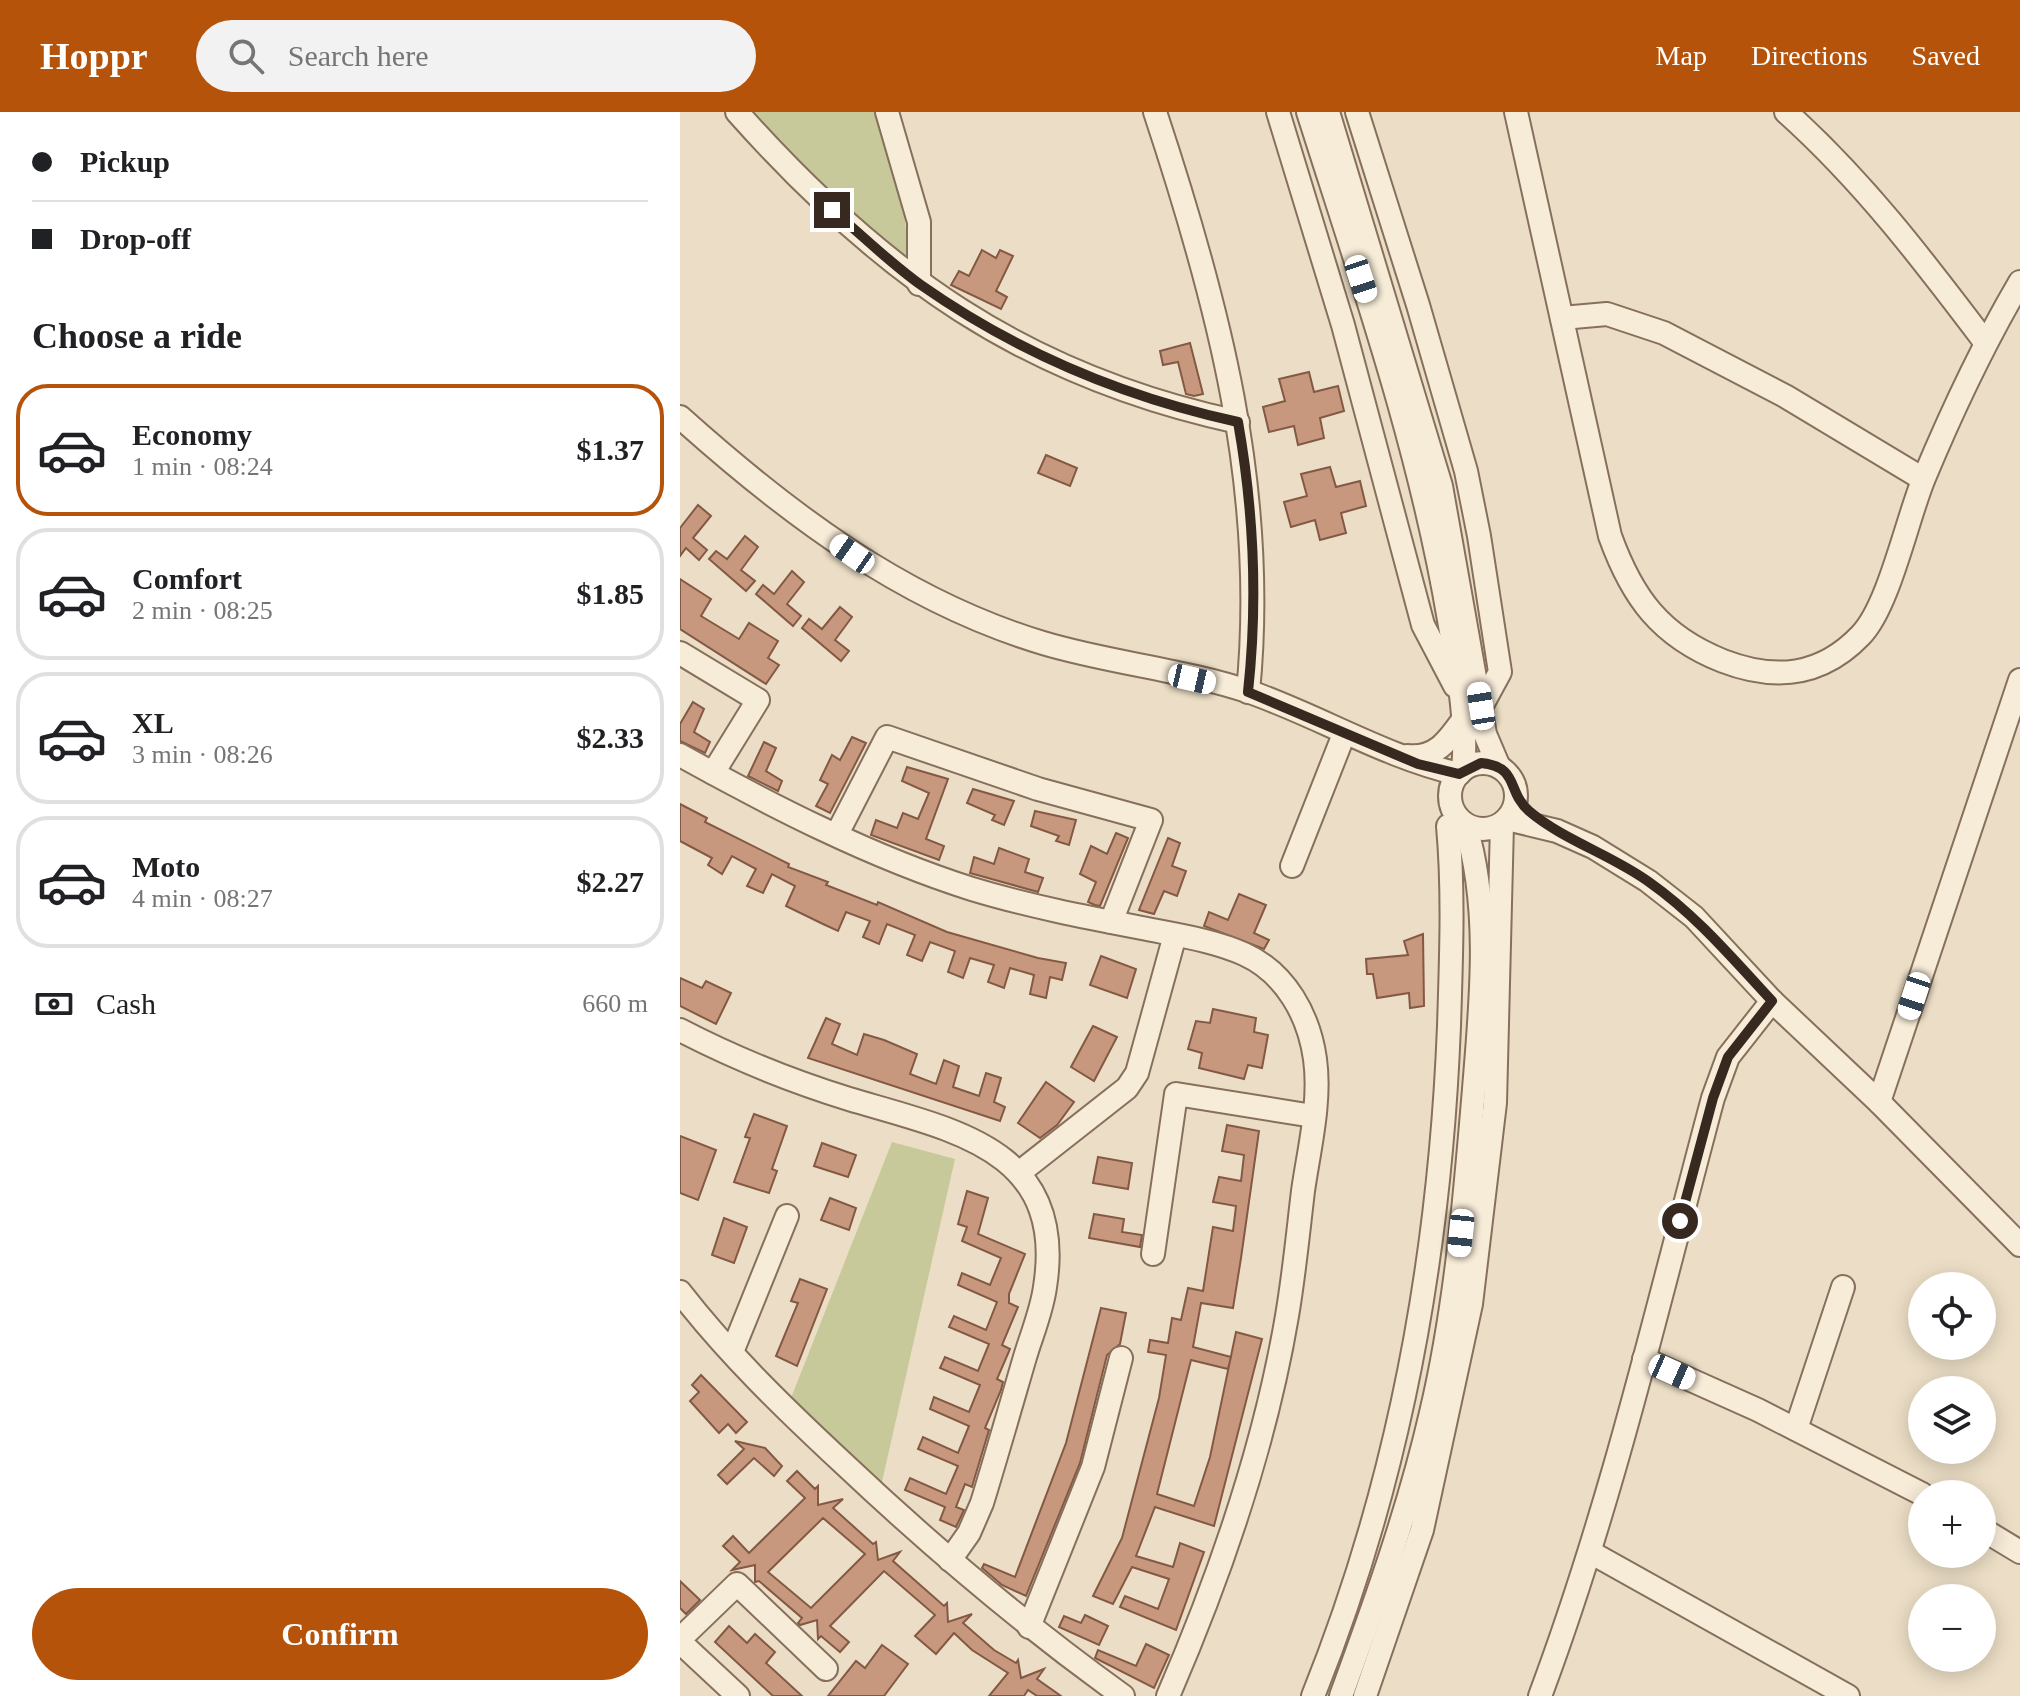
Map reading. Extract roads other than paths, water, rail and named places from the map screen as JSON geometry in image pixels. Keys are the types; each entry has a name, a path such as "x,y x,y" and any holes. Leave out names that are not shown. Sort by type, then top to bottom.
{"street":[{"path":"737,112 832,210 919,284 1009,341 1093,380 1176,409 1238,422"},
{"path":"887,112 919,222 919,284"},
{"path":"1155,112 1187,207 1238,422 1250,492 1255,574 1248,692"},
{"path":"1278,112 1347,338 1423,625 1434,651 1459,692"},
{"path":"1308,112 1378,335 1440,566 1462,721 1461,772"},
{"path":"1328,112 1441,486 1481,707 1491,753 1499,767 1511,777 1526,809 1554,830 1593,847 1648,881 1694,917 1772,1001 1879,1102 2020,1245"},
{"path":"1357,112 1466,471 1500,672 1481,707"},
{"path":"1516,112 1610,536 1625,578 1644,607 1669,631 1710,656 1753,673 1787,673 1816,667 1844,652 1864,632 1880,604 1923,479 1985,342 2020,282"},
{"path":"1786,112 1832,153 1870,194 1985,342"},
{"path":"1562,318 1607,314 1664,333 1785,396 1923,479"},
{"path":"680,417 758,487 852,554 949,607 1042,643 1248,692 1408,760 1461,772"},
{"path":"680,653 758,700 713,773"},
{"path":"1879,1102 2020,680"},
{"path":"1408,760 1435,752 1448,742 1462,721"},
{"path":"1292,866 1344,734"},
{"path":"837,834 887,737 1038,789 1151,820 1111,922"},
{"path":"680,755 837,834 971,888 1245,954 1271,973 1294,996 1306,1021 1315,1060 1313,1116 1287,1317 1274,1375 1225,1544 1192,1641 1168,1696"},
{"path":"1408,760 1450,799"},
{"path":"1313,1696 1353,1584 1389,1462 1427,1267 1446,1093 1456,825 1450,799 1453,781 1461,772 1481,763 1499,767"},
{"path":"1365,1696 1422,1530 1471,1304 1495,1103 1500,975 1499,858 1505,822 1515,808 1516,793"},
{"path":"1456,825 1482,830 1505,822 1554,830"},
{"path":"1341,1696 1391,1553 1419,1457 1434,1400 1458,1262 1479,1034 1480,906 1476,860 1456,825"},
{"path":"1499,858 1520,834 1554,830"},
{"path":"1020,1172 1127,1088 1137,1073 1175,935"},
{"path":"1540,1696 1590,1552 1713,1098 1728,1057 1772,1001"},
{"path":"680,1030 792,1080 970,1136 1000,1154 1020,1172 1042,1209 1047,1247 1045,1287 982,1503 969,1533 950,1560"},
{"path":"1153,1254 1176,1094 1313,1116"},
{"path":"732,1352 787,1216"},
{"path":"1796,1429 1843,1287"},
{"path":"680,1292 732,1352 809,1431 950,1560 1029,1627 1123,1696"},
{"path":"1029,1627 1093,1467 1121,1358"},
{"path":"1644,1359 1796,1429 1908,1487"},
{"path":"1996,1537 2020,1552"},
{"path":"1590,1552 1848,1696"},
{"path":"738,1696 680,1641 737,1584 826,1669"}]}
